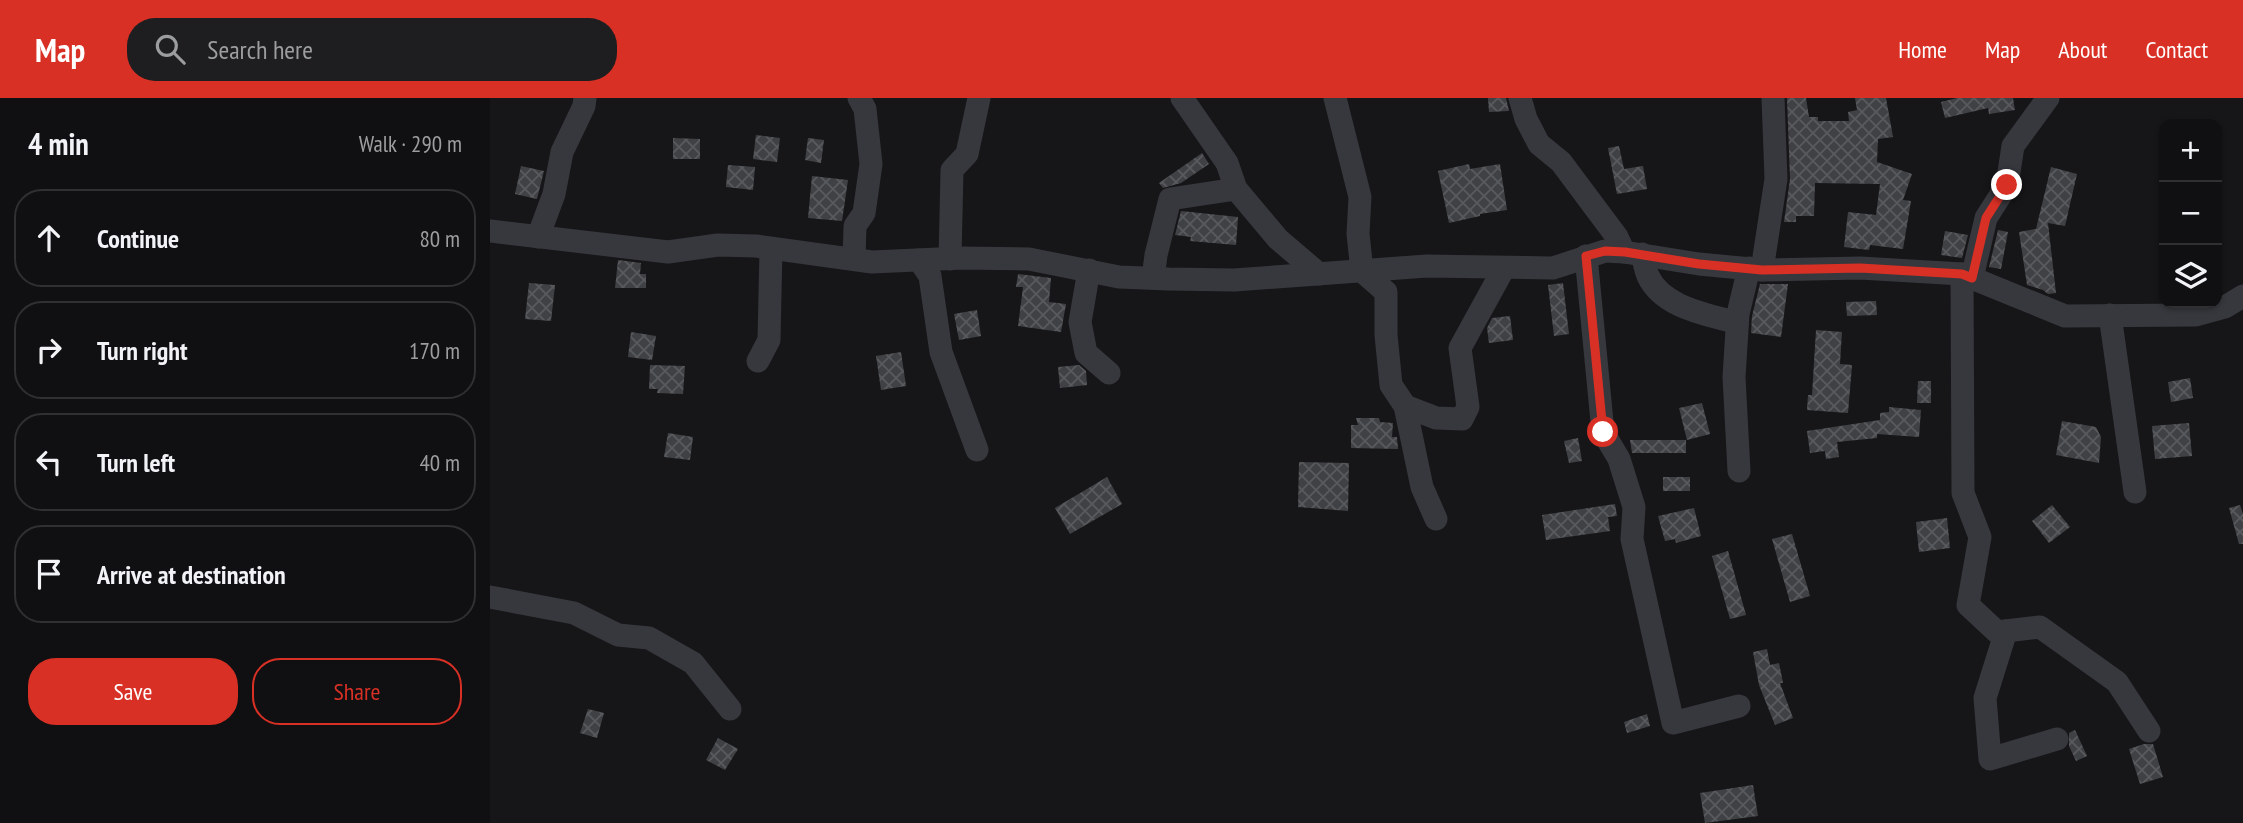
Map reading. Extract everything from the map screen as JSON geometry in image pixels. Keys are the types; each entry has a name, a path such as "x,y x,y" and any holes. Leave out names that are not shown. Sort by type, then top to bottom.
{"street":[{"path":"538,237 554,194 562,152 585,98"},
{"path":"854,260 855,226 864,213 871,164 864,109 859,98"},
{"path":"950,258 952,170 967,154 979,98"},
{"path":"1182,98 1227,163 1236,189 1278,239 1319,274"},
{"path":"1335,98 1360,197 1358,234 1362,271 1386,292 1386,335 1391,385 1405,406 1422,487 1436,519"},
{"path":"1520,98 1526,119 1539,144 1561,162 1616,237 1633,253 1665,295 1685,308 1737,323"},
{"path":"1739,471 1734,377 1737,323 1756,269 1776,178 1773,98"},
{"path":"2048,98 2013,146 2007,185 1986,218 1967,276 1963,493 1980,537 1968,605 1997,632 2040,627 2117,682 2148,731"},
{"path":"1153,278 1170,199 1236,189"},
{"path":"490,231 668,252 719,245 771,248 872,262 950,258 1028,259 1119,277 1153,278 1234,279 1427,266 1553,268 1605,251 1756,269 1860,268 1967,276 2065,316 2196,315 2225,307 2243,296"},
{"path":"758,361 769,340 771,248"},
{"path":"1586,256 1603,432 1619,458 1634,507 1632,539 1673,723 1739,706"},
{"path":"919,260 930,276 941,352 977,450"},
{"path":"1405,406 1436,418 1462,419 1468,407 1460,348 1504,268"},
{"path":"1089,270 1080,322 1086,353 1109,373"},
{"path":"2109,315 2135,492"},
{"path":"490,597 575,612 618,635 649,638 693,663 730,709"},
{"path":"2007,631 1985,698 1990,759 2057,739"}],"building":[{"path":"1488,98 1506,98 1509,111 1489,112"},
{"path":"1787,98 1806,98 1809,117 1818,117 1818,121 1849,121 1848,112 1857,110 1855,98 1886,98 1893,137 1878,139 1877,162 1912,174 1903,200 1911,201 1903,249 1870,245 1869,250 1844,247 1848,212 1876,215 1880,184 1815,183 1814,216 1796,216 1796,222 1784,222 1790,179"},
{"path":"1957,98 2013,98 2015,110 1989,114 1988,108 1945,118 1941,102"},
{"path":"756,135 780,138 777,162 753,159"},
{"path":"673,138 700,139 700,159 673,159"},
{"path":"808,138 824,140 821,163 805,160"},
{"path":"1619,146 1624,169 1643,166 1647,189 1617,194 1608,148"},
{"path":"1202,153 1209,164 1181,183 1163,188 1159,183"},
{"path":"1469,164 1470,169 1500,164 1507,210 1449,223 1438,171"},
{"path":"728,165 755,167 753,190 726,187"},
{"path":"521,166 544,171 537,199 515,194"},
{"path":"2051,167 2077,174 2065,226 2048,223 2056,293 2048,294 2027,285 2019,232 2036,229"},
{"path":"812,176 848,180 842,221 808,218"},
{"path":"1181,211 1238,217 1236,245 1190,241 1191,237 1175,235"},
{"path":"1998,230 2008,232 2001,269 1989,267"},
{"path":"1945,231 1968,235 1962,258 1941,255"},
{"path":"618,260 641,263 640,274 646,274 646,288 615,288"},
{"path":"1018,274 1051,278 1049,302 1066,304 1061,332 1018,326 1023,287 1016,287"},
{"path":"529,283 555,285 551,321 525,319"},
{"path":"1563,283 1569,334 1554,336 1548,285"},
{"path":"1760,284 1788,284 1781,337 1751,333"},
{"path":"1876,301 1877,315 1847,316 1846,302"},
{"path":"977,310 981,336 959,340 954,314"},
{"path":"1510,316 1513,340 1489,343 1487,328 1492,318"},
{"path":"1816,330 1842,332 1840,364 1852,365 1848,413 1807,410 1808,395 1812,395"},
{"path":"631,332 656,336 652,360 628,357"},
{"path":"901,352 906,386 881,390 876,356"},
{"path":"650,365 685,366 683,394 657,393 658,389 649,389"},
{"path":"1079,365 1086,371 1087,385 1060,388 1058,367"},
{"path":"2190,378 2193,398 2171,402 2168,382"},
{"path":"1918,381 1931,381 1931,403 1917,403"},
{"path":"1702,403 1710,434 1687,440 1679,408"},
{"path":"1889,407 1921,410 1919,437 1877,434 1877,438 1837,442 1839,457 1826,459 1825,451 1810,453 1807,431 1880,420 1880,413 1889,412"},
{"path":"1356,418 1379,418 1380,422 1393,423 1392,437 1397,437 1398,449 1351,448 1351,425 1358,425"},
{"path":"2062,421 2096,427 2101,437 2099,463 2056,455"},
{"path":"2189,423 2192,456 2155,459 2152,426"},
{"path":"668,433 693,437 690,460 664,457"},
{"path":"1578,438 1582,461 1569,463 1564,441"},
{"path":"1630,440 1686,440 1686,453 1632,453"},
{"path":"1299,462 1349,463 1348,511 1298,507"},
{"path":"1107,477 1122,504 1070,534 1055,508"},
{"path":"1663,477 1690,477 1690,491 1663,491"},
{"path":"1615,504 1617,516 1608,517 1610,531 1546,540 1542,515"},
{"path":"2052,505 2070,527 2049,543 2032,521"},
{"path":"2240,505 2243,514 2243,544 2239,544 2229,508"},
{"path":"1694,508 1701,536 1676,543 1675,539 1665,541 1658,516"},
{"path":"1947,518 1950,548 1919,552 1916,522"},
{"path":"1792,534 1810,596 1790,602 1772,539"},
{"path":"1728,551 1746,615 1730,619 1712,556"},
{"path":"1767,649 1770,665 1779,663 1783,683 1780,683 1793,718 1775,725 1759,685 1753,652"},
{"path":"588,709 604,713 597,738 580,733"},
{"path":"1647,714 1650,726 1627,733 1624,722"},
{"path":"2075,730 2087,756 2076,761 2069,746 2069,733"},
{"path":"718,738 738,749 725,770 706,760"},
{"path":"2153,744 2163,777 2140,784 2129,749"},
{"path":"1753,785 1758,816 1705,823 1700,793"}],"route":[{"path":"1603,432 1586,256 1605,251 1625,252 1699,264 1762,270 1860,268 1962,274 1972,278 1986,218 2007,185"}]}
